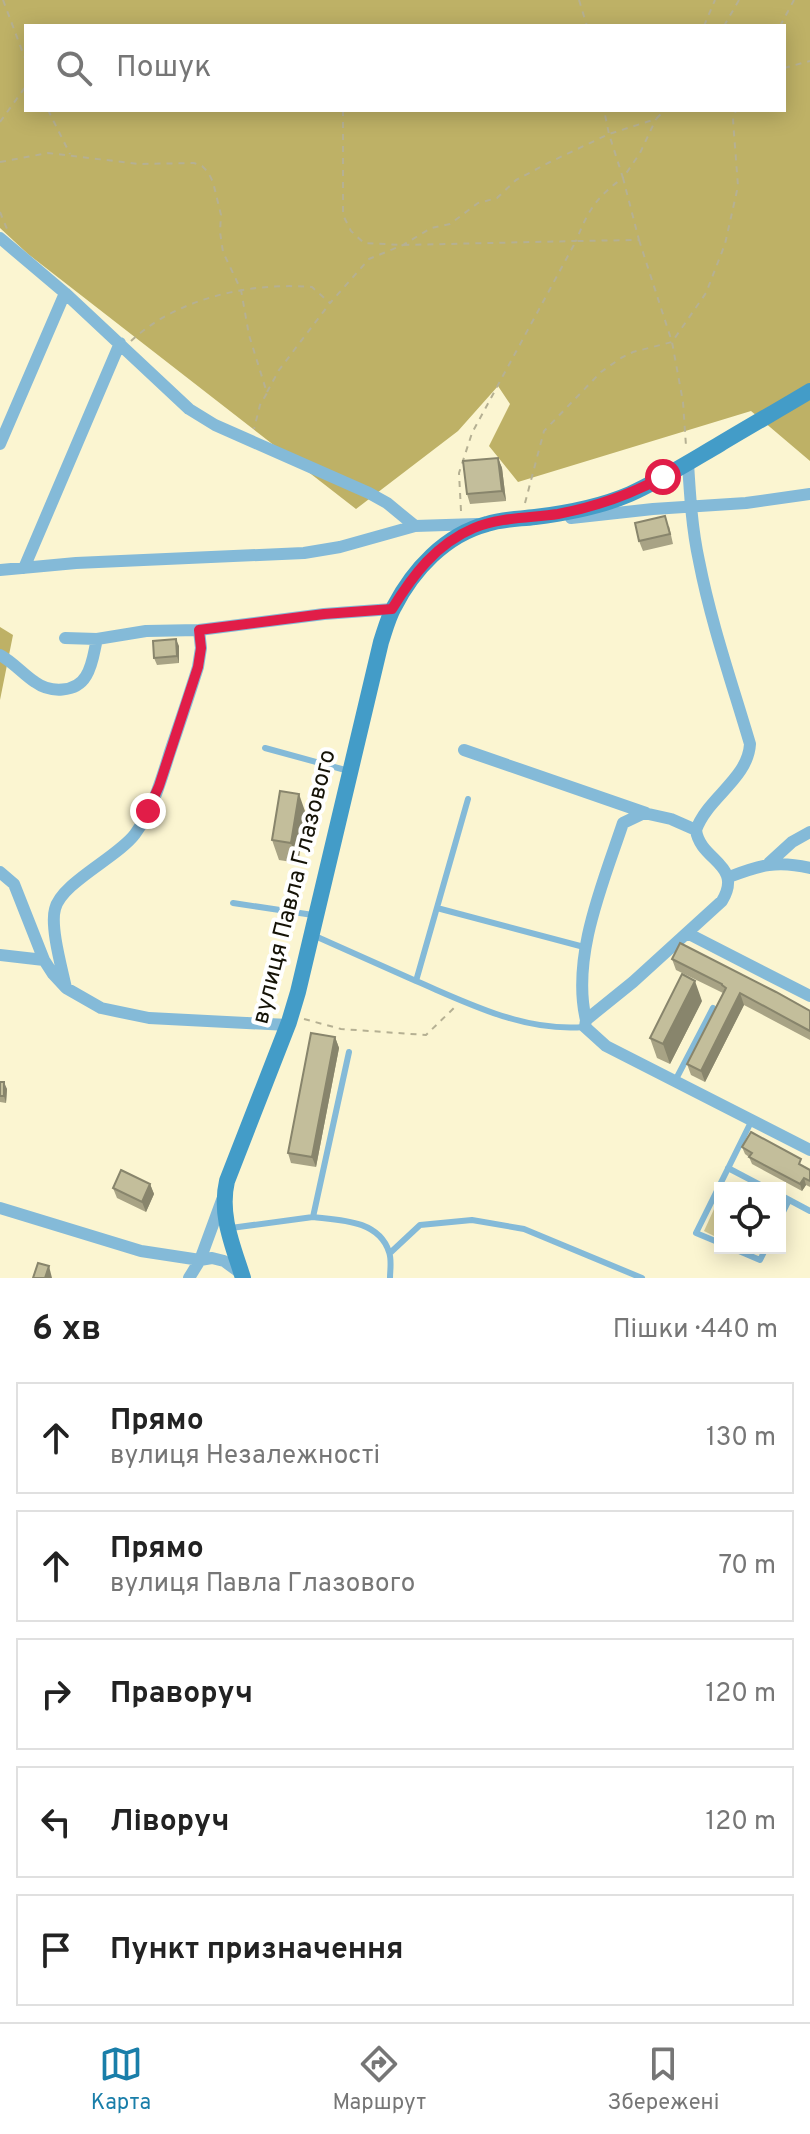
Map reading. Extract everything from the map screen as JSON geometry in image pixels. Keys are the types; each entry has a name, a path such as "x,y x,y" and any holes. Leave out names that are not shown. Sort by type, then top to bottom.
{"main road":[{"path":"474,526 560,513 620,498 688,463 810,391"},
{"name":"вулиця Павла Глазового","path":"224,1194 231,1167 289,1020 377,657 392,609 428,560 474,526"},
{"path":"224,1194 224,1218 242,1276"}],"street":[{"path":"0,238 65,293 189,409 215,425 369,493 415,526"},
{"path":"0,444 65,293"},
{"path":"24,568 122,345"},
{"path":"585,1024 722,901 727,892 729,877 699,843 696,830 707,810 744,766 750,744 716,633 699,562 688,463"},
{"path":"561,519 746,503 810,494"},
{"path":"0,570 76,563 304,553 340,547 415,526 474,526"},
{"path":"65,638 97,639 146,631 199,630 392,609"},
{"path":"66,988 57,941 55,907 59,898 72,886 115,854 135,834 148,811 198,667 201,648 199,630"},
{"path":"0,655 40,686 48,689 71,688 87,676 97,639"},
{"path":"464,750 696,830"},
{"path":"646,813 623,823 602,887 585,947 581,998 585,1024 606,1046 810,1150"},
{"path":"769,863 792,842 810,832"},
{"path":"729,877 769,863 810,868"},
{"path":"0,872 14,884 44,960 53,974 66,988 101,1008 149,1018 289,1020"},
{"path":"687,933 810,996"},
{"path":"0,955 44,960"},
{"name":"вулиця Павла Глазового","path":"189,1278 200,1260 224,1194"},
{"path":"0,1208 141,1251 224,1261 242,1276"}],"lane":[{"path":"265,748 349,771"},
{"path":"416,981 468,799"},
{"path":"233,903 316,916"},
{"path":"437,908 585,947"},
{"path":"312,934 486,1011 545,1027 585,1024"},
{"path":"675,1081 713,1008"},
{"path":"313,1217 349,1052"},
{"path":"721,1182 752,1120"},
{"path":"728,1168 755,1182"},
{"path":"714,1196 696,1233 714,1240"},
{"path":"786,1198 810,1211"},
{"path":"786,1206 789,1200"},
{"path":"227,1228 313,1217 359,1223 380,1237 390,1253 390,1278"},
{"path":"390,1253 420,1225 472,1220 524,1229 642,1278"},
{"path":"746,1254 760,1260 763,1254"}],"path":[{"path":"3,0 24,56"},
{"path":"579,0 586,24"},
{"path":"705,24 715,0"},
{"path":"725,24 739,0"},
{"path":"781,24 794,0"},
{"path":"786,67 810,61"},
{"path":"0,122 24,89"},
{"path":"49,112 70,155"},
{"path":"343,112 343,215 351,231 364,243 403,245 639,240"},
{"path":"604,112 639,240 672,342 683,402 688,463"},
{"path":"474,526 459,473 472,433 593,204 623,178 661,112"},
{"path":"520,519 544,431 601,372 621,358 672,342 706,293 725,244 738,186 733,120 735,112"},
{"path":"250,441 260,405 279,370 330,303 369,259 403,245 431,228 450,224 478,203 497,198 516,180 550,162 609,134 656,119"},
{"path":"0,162 48,153 139,164 184,163 202,166 213,182 221,215 223,252 241,290 249,335 267,393"},
{"path":"122,345 159,318 215,296 241,290 312,287 330,303"},
{"path":"289,1020 341,1029 426,1035 462,1001"}],"shaded area":[{"path":"0,0 810,0 810,461 751,411 518,482 489,446 510,404 498,386 458,431 356,509 28,254 0,228"},
{"path":"0,627 13,635 0,700"},
{"path":"714,1209 714,1236 704,1231"}],"building":[{"path":"498,458 502,491 467,494 463,461"},
{"path":"665,516 670,534 639,541 635,523"},
{"path":"176,639 177,656 154,658 153,641"},
{"path":"280,791 299,794 291,843 272,840"},
{"path":"680,943 810,1011 810,1031 740,993 701,1071 687,1064 726,988 672,959"},
{"path":"682,974 695,981 663,1044 650,1038"},
{"path":"311,1033 335,1037 312,1157 288,1153"},
{"path":"0,1082 4,1082 4,1096 0,1096"},
{"path":"751,1132 801,1159 799,1164 810,1170 810,1181 804,1178 800,1184 749,1157 752,1153 742,1147"},
{"path":"121,1170 150,1184 142,1202 113,1188"},
{"path":"38,1263 49,1266 45,1278 33,1278"}],"route":[{"path":"148,811 198,667 201,648 199,630 392,609 416,572 428,560 472,529 487,523 560,513 607,502 663,477"}]}
